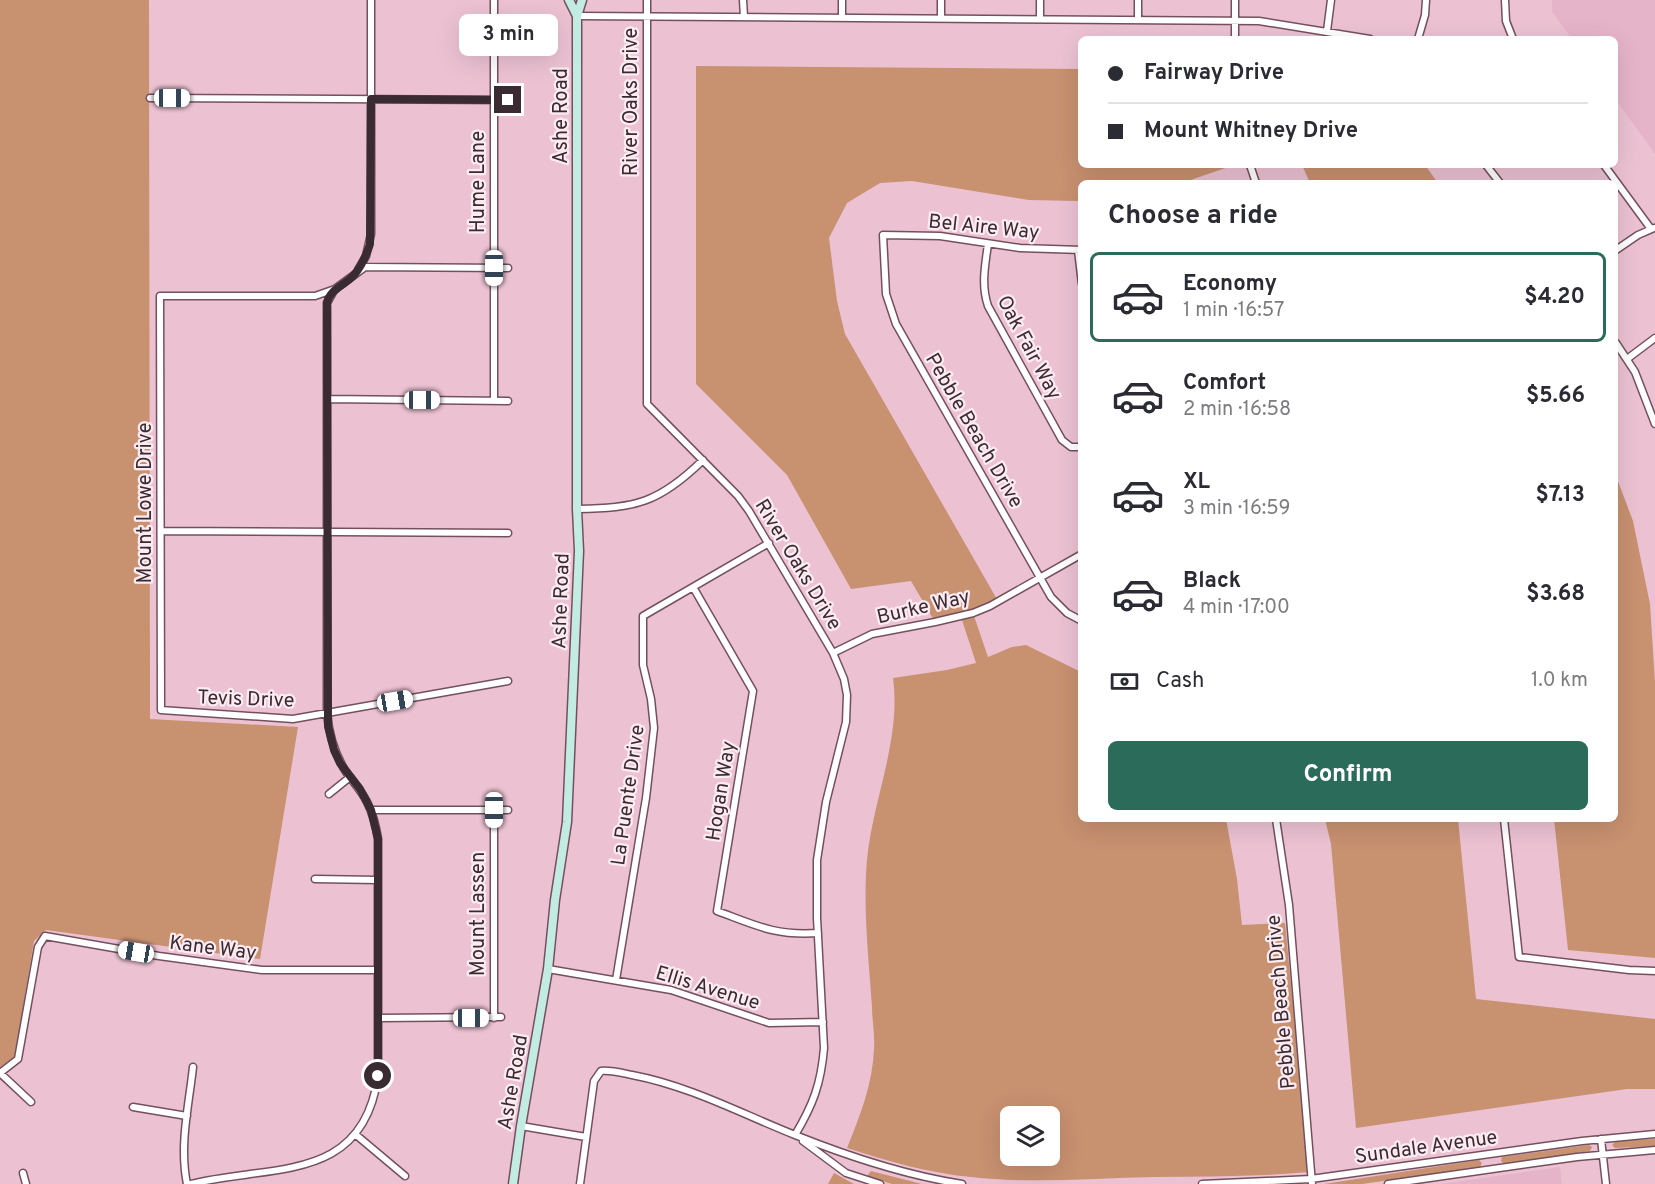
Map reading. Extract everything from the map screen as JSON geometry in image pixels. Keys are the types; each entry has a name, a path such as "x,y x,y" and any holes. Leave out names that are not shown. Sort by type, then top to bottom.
{"street":[{"path":"355,273 366,256 371,234 371,0"},
{"name":"Hume Lane","path":"494,0 494,400"},
{"name":"Ashe Road","path":"569,0 577,16"},
{"name":"Ashe Road","path":"513,1184 520,1126 548,969 555,900 567,822 579,551 577,509 577,16 582,0"},
{"name":"River Oaks Drive","path":"647,0 647,404 744,503 833,653 844,679 847,710 821,831 816,889 824,1048 820,1082 810,1109 795,1135"},
{"path":"744,0 744,17"},
{"path":"842,0 842,18"},
{"path":"941,0 941,18"},
{"path":"1040,0 1040,19"},
{"path":"1138,0 1138,20"},
{"path":"1235,0 1235,36"},
{"path":"1327,31 1331,0"},
{"path":"1419,36 1425,15 1426,0"},
{"path":"1504,0 1506,21 1512,36"},
{"path":"577,16 1235,20 1259,21 1354,36"},
{"path":"150,98 508,100"},
{"path":"1488,168 1498,180"},
{"path":"1606,168 1615,180"},
{"path":"1618,183 1653,229 1618,249"},
{"name":"Bel Aire Way","path":"883,235 940,236 1044,250 1078,250"},
{"name":"Pebble Beach Drive","path":"883,235 885,286 896,324 1040,578 1058,605 1066,613 1078,619"},
{"name":"Oak Fair Way","path":"988,244 983,276 988,306 1062,440 1071,447 1078,447"},
{"path":"193,1067 183,1157 189,1184 310,1166 335,1152 355,1134 367,1115 376,1090 378,839 371,810 334,750 328,726 327,303 328,297 335,289 365,267 508,268"},
{"name":"Mount Lowe Drive","path":"161,710 160,296 304,297 335,289"},
{"path":"1627,359 1655,338"},
{"path":"1618,346 1640,385 1655,424"},
{"path":"327,399 508,400"},
{"path":"577,509 615,508 645,502 672,488 703,460"},
{"path":"161,531 508,533"},
{"name":"La Puente Drive","path":"616,980 650,768 654,728 651,699 643,665 643,616 769,543"},
{"name":"Burke Way","path":"833,653 872,634 973,613 990,606 1078,556"},
{"name":"Hogan Way","path":"693,587 753,691 717,911 777,932 818,933"},
{"name":"Tevis Drive","path":"161,710 293,719 508,681"},
{"path":"328,794 350,777"},
{"path":"371,810 508,810"},
{"name":"Mount Lassen","path":"378,1018 497,1018 494,810"},
{"name":"Pebble Beach Drive","path":"1276,822 1289,905 1311,1182"},
{"path":"1504,822 1519,957 1655,971"},
{"path":"315,879 378,880"},
{"name":"Kane Way","path":"0,1073 18,1059 38,947 45,936 159,956 262,970 378,970"},
{"name":"Ellis Avenue","path":"548,969 672,990 769,1023 823,1022"},
{"path":"580,1184 594,1082 601,1071 608,1070 645,1077 691,1091 795,1135 892,1170 962,1184"},
{"path":"0,1073 31,1101"},
{"path":"133,1107 187,1116"},
{"path":"520,1126 586,1137"},
{"path":"355,1134 405,1176"},
{"name":"Sundale Avenue","path":"1202,1184 1311,1182 1601,1138 1655,1134"},
{"path":"795,1135 846,1173 880,1184"},
{"path":"1601,1138 1606,1184"},
{"name":"Sundale Avenue","path":"1388,1184 1603,1154 1655,1150"},
{"path":"23,1173 26,1184"}],"shaded area":[{"path":"0,0 149,0 150,719 298,727 260,959 46,930 34,941 15,1056 0,1067"},
{"path":"1552,0 1655,0 1655,154 1618,103 1618,36 1570,36 1552,12"},
{"path":"696,66 1078,69 1078,168 1225,168 1191,180 1078,180 1077,201 1029,200 912,181 880,183 847,203 829,238 837,301 845,334 998,601 973,613 988,657 1012,647 1026,645 1078,671 1078,822 1227,822 1237,879 1242,925 1285,923 1309,1172 1251,1176 994,1179 923,1169 847,1148 865,1099 873,1061 874,1038 866,924 866,875 872,825 893,728 895,703 893,678 976,663 961,617 935,622 911,581 851,589 787,475 696,384"},
{"path":"1303,168 1427,168 1436,180 1309,180"},
{"path":"1618,481 1633,521 1650,604 1655,682 1655,958 1568,950 1554,822 1618,822"},
{"path":"1326,822 1458,822 1476,999 1655,1019 1655,1089 1627,1089 1356,1128 1331,844"},
{"path":"1655,1139 1655,1146 1615,1148 1612,1145 1616,1141"},
{"path":"1589,1145 1592,1147 1590,1151 1504,1164 1501,1161 1502,1157"},
{"path":"1479,1160 1482,1163 1480,1167 1362,1184 1324,1184"},
{"path":"1560,1167 1562,1184 1440,1184 1496,1176"},
{"path":"871,1171 922,1184 892,1184 867,1176"},
{"path":"834,1173 854,1184 828,1184"}],"route":[{"path":"378,1076 378,839 367,801 340,763 334,750 327,713 327,303 331,293 355,273 366,256 370,244 371,99 508,100"}]}
